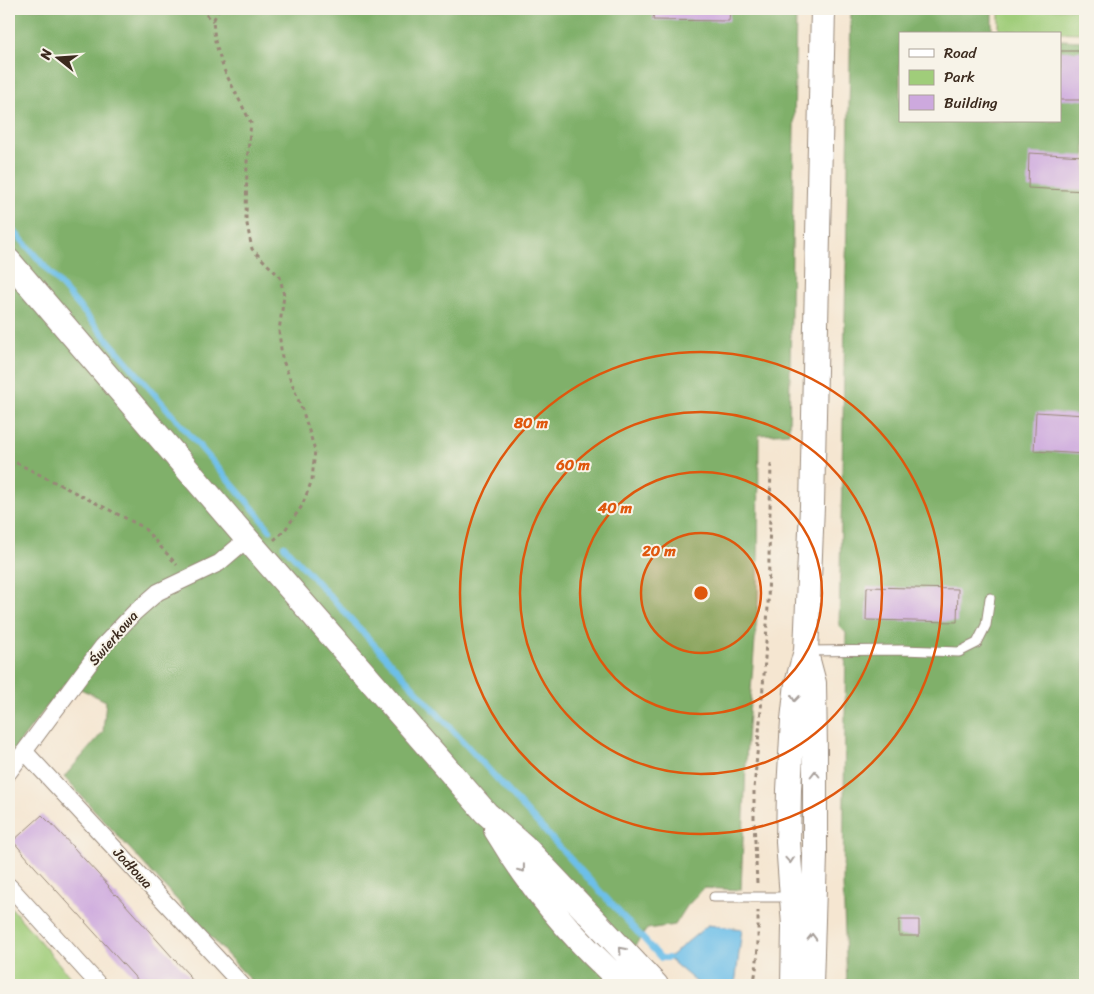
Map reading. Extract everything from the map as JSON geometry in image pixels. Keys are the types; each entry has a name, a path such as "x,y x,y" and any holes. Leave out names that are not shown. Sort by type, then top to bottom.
{"main road":[{"path":"793,985 794,926 788,842 789,790 797,682 806,651 812,506 823,9"},
{"path":"9,261 247,539 486,813 524,846 656,985"},
{"path":"806,651 814,683 816,752 811,985"},
{"path":"486,813 512,857 558,916 597,959 624,985"}],"street":[{"name":"Świerkowa","path":"9,772 102,647 134,612 158,592 218,563 247,539"},
{"name":"Jodłowa","path":"25,752 242,985"},
{"path":"9,886 99,985"}],"lane":[{"path":"806,651 902,650 959,652 977,643 986,625 990,598"},
{"path":"714,897 792,897"}],"path":[{"path":"200,9 213,21"},
{"path":"219,9 213,21 215,40 224,70 251,122 247,162 246,219 252,249 280,277 284,296 279,331 282,358 303,412 315,450 312,480 302,506 285,530"},
{"path":"9,458 143,527 188,578"},
{"path":"753,985 756,975 758,949 754,789 768,607 771,462"}],"green space":[{"path":"9,9 796,9 789,433 759,435 758,602 747,740 741,890 704,888 687,906 675,925 647,929 606,985 255,985 64,777 103,732 106,701 66,682 9,756"},
{"path":"851,9 992,9 992,32 899,32 899,122 1062,122 1062,40 1085,41 1085,985 847,985 843,885 846,633 839,626"},
{"path":"999,9 1085,9 1085,33 999,31"},
{"path":"9,905 77,985 9,985"}],"water":[{"path":"708,925 742,929 735,985 700,985 668,958"}],"building":[{"path":"654,9 730,9 729,21 653,20"},
{"path":"1062,51 1085,51 1085,100 1062,100"},
{"path":"1029,153 1085,156 1085,191 1028,188"},
{"path":"1036,412 1085,415 1085,454 1034,451"},
{"path":"867,587 958,589 957,622 866,620"},
{"path":"42,815 198,985 142,985 13,841"},
{"path":"899,920 919,920 919,936 899,936"}],"waterway":[{"path":"9,225 270,530"},
{"path":"284,546 661,958 668,958"}]}
